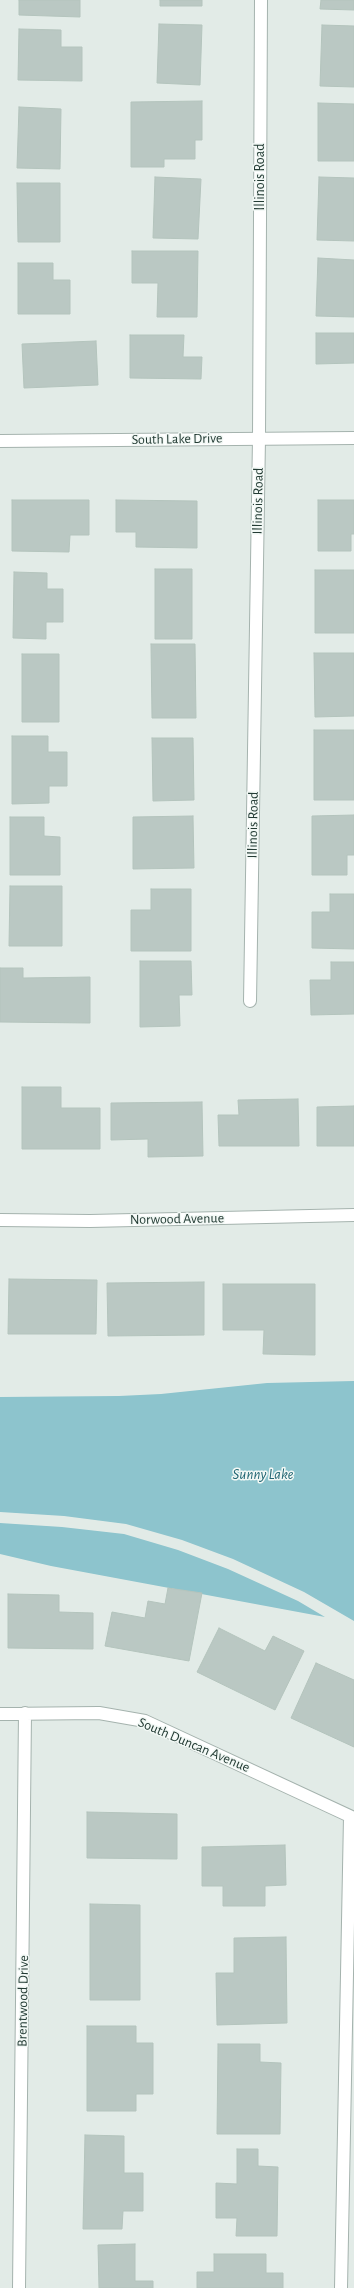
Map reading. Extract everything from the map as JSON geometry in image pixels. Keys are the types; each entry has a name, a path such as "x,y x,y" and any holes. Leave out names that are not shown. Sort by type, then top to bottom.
{"street":[{"name":"Illinois Road","path":"250,1001 259,438 261,0"},
{"name":"South Lake Drive","path":"0,441 354,438"},
{"name":"Norwood Avenue","path":"0,1220 90,1221 354,1215"},
{"name":"Brentwood Drive","path":"19,2288 25,1713"},
{"name":"South Duncan Avenue","path":"0,1714 99,1713 145,1721 352,1817"},
{"path":"342,2288 352,1817"}],"water":[{"name":"Sunny Lake","path":"354,1381 354,1621 304,1592 233,1559 182,1540 126,1524 64,1516 0,1512 0,1397 119,1396 161,1394 267,1383"},
{"path":"0,1523 62,1527 124,1534 178,1550 228,1569 298,1601 325,1617 51,1566 0,1554"}],"building":[{"path":"19,0 80,0 80,17 19,15"},
{"path":"160,0 202,0 202,6 160,6"},
{"path":"321,0 354,0 354,10 320,9"},
{"path":"159,24 202,25 200,85 157,83"},
{"path":"322,25 354,26 354,87 320,86"},
{"path":"19,29 61,30 61,47 82,47 82,81 18,80"},
{"path":"202,101 202,140 195,140 195,159 164,159 164,167 131,167 131,102"},
{"path":"318,103 354,104 354,161 318,161"},
{"path":"19,107 61,109 60,169 17,168"},
{"path":"155,177 201,179 198,239 153,238"},
{"path":"319,177 354,178 354,241 317,240"},
{"path":"17,183 60,183 60,242 18,242"},
{"path":"132,251 198,251 197,317 157,317 158,283 132,283"},
{"path":"318,258 354,260 354,317 316,316"},
{"path":"18,263 53,263 53,280 70,280 70,314 18,314"},
{"path":"316,333 354,333 354,363 316,364"},
{"path":"130,335 184,335 183,357 202,357 201,379 130,378"},
{"path":"96,341 98,385 24,388 22,344"},
{"path":"12,500 89,500 89,535 70,535 69,552 12,551"},
{"path":"116,500 197,501 197,548 136,547 136,532 116,532"},
{"path":"318,500 354,500 354,534 351,534 351,551 318,551"},
{"path":"155,569 192,569 192,639 155,639"},
{"path":"315,570 354,570 354,633 315,633"},
{"path":"14,572 47,573 47,589 63,589 63,622 46,622 46,639 13,638"},
{"path":"151,644 195,644 196,718 152,718"},
{"path":"314,653 354,653 354,716 315,717"},
{"path":"22,654 59,654 59,722 22,722"},
{"path":"314,730 354,730 354,800 314,800"},
{"path":"12,736 48,736 48,752 67,752 67,786 49,786 49,803 12,804"},
{"path":"152,738 193,738 194,800 153,801"},
{"path":"354,815 354,855 347,855 347,875 312,875 312,816"},
{"path":"193,816 194,868 133,869 133,817"},
{"path":"10,817 44,817 44,836 60,837 60,875 10,875"},
{"path":"10,886 62,886 62,946 9,946"},
{"path":"151,889 191,889 191,951 131,951 131,910 151,910"},
{"path":"330,894 354,894 354,949 312,948 312,912 330,912"},
{"path":"140,961 191,961 192,995 179,995 180,1026 140,1027"},
{"path":"331,962 354,962 354,1014 311,1015 310,980 331,980"},
{"path":"0,968 23,968 23,978 90,977 90,1023 0,1022"},
{"path":"22,1087 61,1087 61,1108 100,1108 100,1149 22,1149"},
{"path":"298,1099 299,1146 219,1146 218,1115 239,1115 238,1100"},
{"path":"202,1102 203,1156 148,1157 148,1139 111,1140 111,1103"},
{"path":"354,1106 354,1146 317,1146 317,1107"},
{"path":"9,1279 97,1280 96,1334 8,1334"},
{"path":"204,1282 204,1335 108,1336 107,1283"},
{"path":"223,1284 315,1284 315,1355 263,1354 264,1330 223,1330"},
{"path":"168,1588 202,1593 189,1661 105,1646 112,1612 145,1618 148,1601 165,1604"},
{"path":"8,1594 59,1595 59,1612 93,1613 93,1649 8,1648"},
{"path":"219,1628 265,1651 273,1636 304,1651 275,1710 197,1672"},
{"path":"316,1663 354,1680 354,1747 291,1718"},
{"path":"87,1812 177,1814 177,1859 87,1858"},
{"path":"285,1845 286,1885 265,1886 265,1906 223,1906 223,1886 202,1886 202,1847"},
{"path":"90,1904 140,1905 140,2000 90,2000"},
{"path":"286,1937 287,2023 217,2025 216,1973 234,1973 234,1938"},
{"path":"87,2026 136,2026 136,2043 153,2043 153,2094 136,2094 136,2111 87,2111"},
{"path":"218,2044 260,2044 260,2062 281,2063 280,2134 217,2134"},
{"path":"85,2135 124,2136 124,2173 143,2173 143,2211 123,2211 122,2229 83,2229"},
{"path":"237,2149 258,2149 258,2166 278,2167 277,2236 236,2236 237,2218 216,2218 216,2183 237,2184"},
{"path":"135,2244 135,2281 153,2281 153,2288 99,2288 98,2245"},
{"path":"214,2254 266,2254 266,2273 283,2273 283,2288 197,2288 197,2272 214,2272"}]}
